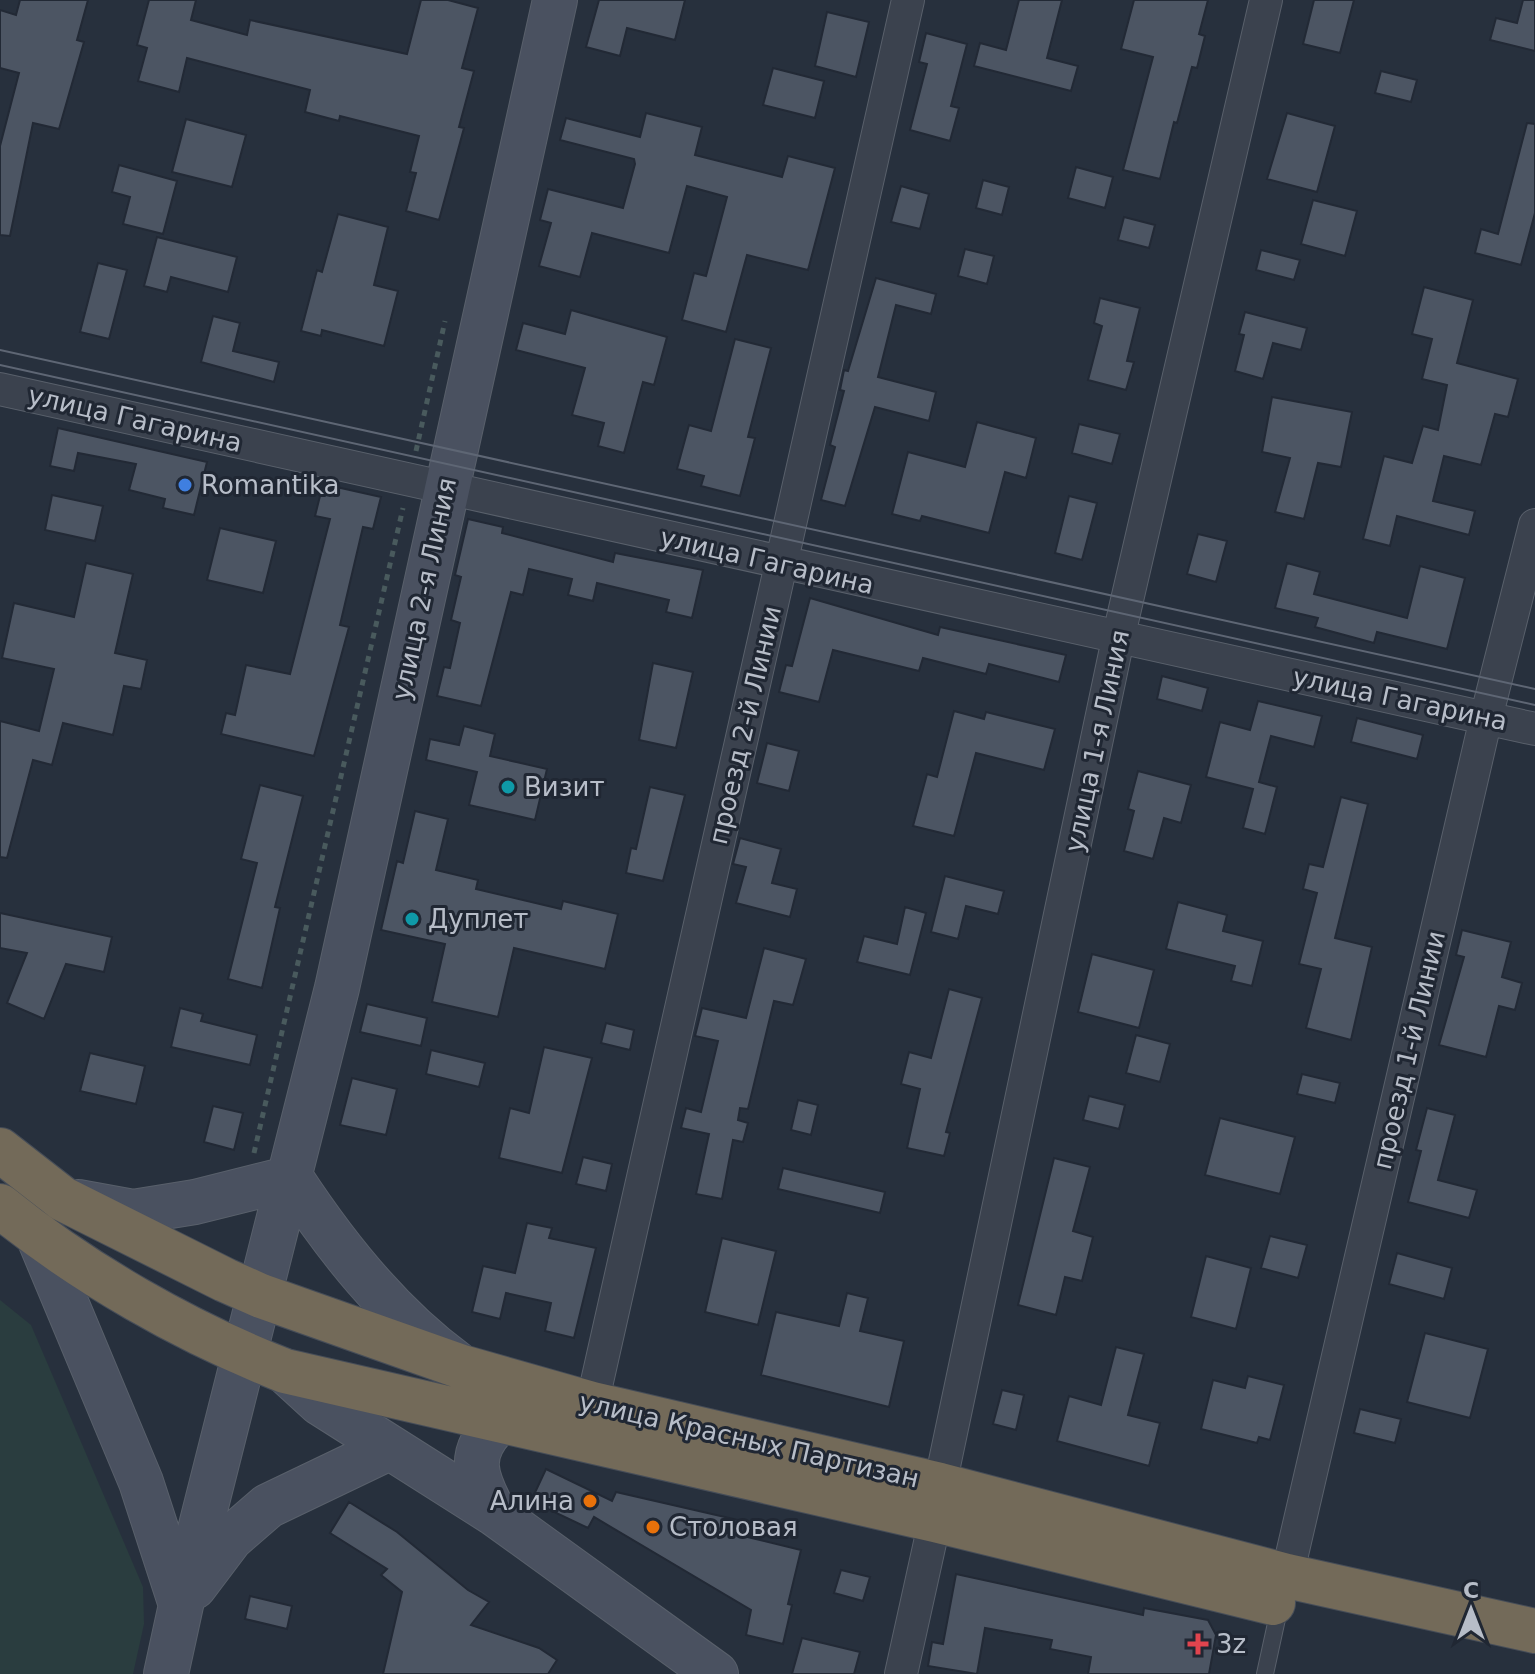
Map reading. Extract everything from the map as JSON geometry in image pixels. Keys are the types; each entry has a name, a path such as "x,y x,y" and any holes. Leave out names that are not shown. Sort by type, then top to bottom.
{"highway":[{"name":"улица Красных Партизан","path":"0,1150 63,1199 261,1296 462,1367 938,1502 1284,1590 1535,1661"},
{"name":"улица Красных Партизан","path":"0,1206 39,1238 143,1302 266,1363 500,1421 938,1502"},
{"name":"улица Красных Партизан","path":"1284,1590 1535,1631"}],"street":[{"name":"улица 2-я Линия","path":"166,1674 181,1605 266,1363 261,1296 271,1171 337,988 427,485 555,0"},
{"name":"проезд 2-й Линии","path":"592,1404 908,0"},
{"name":"улица 1-я Линия","path":"901,1674 1118,639 1266,0"},
{"name":"улица Гагарина","path":"0,389 1535,729"},
{"name":"проезд 1-й Линии","path":"1284,1590 1486,718 1535,525"},
{"path":"63,1199 133,1212 195,1202 271,1171 417,1334 462,1367"},
{"path":"39,1238 141,1482 181,1605"},
{"path":"266,1363 320,1403 495,1514 716,1674"},
{"path":"495,1514 478,1483 475,1461 487,1433 500,1421"},
{"path":"181,1605 231,1538 268,1506 389,1448"}],"lane":[{"path":"1265,1674 1284,1590"}],"path":[{"path":"271,1171 427,485 449,305"}],"shaded area":[{"path":"0,1300 31,1325 143,1587 144,1624 133,1674 0,1674"}],"building":[{"path":"20,0 88,0 77,40 84,42 59,129 33,123 10,236 0,235 0,146 19,73 0,68 0,10 16,15"},
{"path":"149,0 196,0 191,20 247,35 250,20 407,54 421,0 448,0 478,8 462,68 474,71 459,127 464,128 439,220 406,211 416,173 410,172 419,136 340,116 339,121 305,112 310,90 187,58 179,92 138,81 147,48 137,45"},
{"path":"599,0 685,0 675,40 627,28 620,56 586,47"},
{"path":"1019,0 1062,0 1047,58 1078,66 1071,91 974,66 980,43 1006,50"},
{"path":"1134,0 1208,0 1199,34 1205,36 1197,68 1192,67 1160,179 1123,170 1153,57 1121,49"},
{"path":"1314,0 1354,0 1340,53 1303,44"},
{"path":"1523,0 1535,0 1535,51 1490,40 1496,18 1517,23"},
{"path":"827,12 869,22 856,77 815,66"},
{"path":"926,33 967,44 951,106 959,108 950,141 910,130 927,64 919,62"},
{"path":"773,68 824,81 815,118 763,105"},
{"path":"1381,71 1417,80 1411,102 1375,93"},
{"path":"646,113 702,127 695,155 782,177 788,156 835,168 808,270 747,255 726,332 682,320 694,273 706,276 727,197 687,186 669,253 592,233 580,277 539,266 551,223 540,220 548,189 623,208 635,164 634,159 560,140 566,118 640,137"},
{"path":"1287,113 1335,126 1317,192 1267,179"},
{"path":"186,119 246,135 232,187 172,172"},
{"path":"1527,123 1535,124 1535,213 1521,265 1475,253 1481,229 1498,234"},
{"path":"119,165 177,181 163,234 123,224 130,197 112,192"},
{"path":"1076,167 1113,177 1105,208 1068,198"},
{"path":"983,180 1009,187 1002,215 976,208"},
{"path":"901,186 929,194 920,229 891,222"},
{"path":"1313,200 1357,211 1345,256 1301,244"},
{"path":"338,214 388,227 374,285 398,291 384,346 322,330 321,336 301,331 317,270 322,272"},
{"path":"1124,217 1155,225 1149,248 1118,240"},
{"path":"157,237 237,257 228,292 171,277 167,292 144,286"},
{"path":"965,249 994,256 987,284 958,276"},
{"path":"1261,250 1300,260 1294,280 1256,270"},
{"path":"98,263 127,270 109,339 80,332"},
{"path":"876,278 936,294 931,314 896,305 878,377 936,392 929,421 875,407 845,506 821,500 835,447 830,445 844,391 840,390 844,370 848,371"},
{"path":"1424,287 1473,300 1457,363 1518,379 1508,417 1495,414 1481,465 1444,456 1433,501 1475,511 1469,535 1397,516 1390,546 1363,539 1384,456 1412,463 1423,426 1438,430 1447,385 1422,379 1432,339 1412,334"},
{"path":"1100,298 1140,308 1127,361 1134,362 1126,390 1088,380 1102,326 1094,323"},
{"path":"571,310 667,337 654,385 643,382 624,453 598,446 604,423 572,415 585,368 516,350 523,323 565,334"},
{"path":"1245,312 1307,328 1301,350 1273,343 1263,379 1235,371 1244,335 1239,334"},
{"path":"213,316 240,323 233,351 279,362 274,382 201,362"},
{"path":"735,339 771,348 748,437 755,438 740,496 701,486 704,476 677,469 689,425 711,431"},
{"path":"1272,397 1352,412 1341,467 1318,463 1304,519 1275,512 1290,458 1262,452"},
{"path":"977,422 1036,438 1026,478 1005,472 989,533 922,516 920,521 892,514 908,452 965,467"},
{"path":"1079,424 1120,434 1112,464 1072,453"},
{"path":"58,428 207,462 194,515 163,508 165,499 129,490 136,464 78,453 74,471 50,466"},
{"path":"323,484 381,497 373,529 363,527 340,625 349,627 314,756 221,734 226,713 235,715 246,665 290,674 330,519 315,516"},
{"path":"52,495 103,506 95,541 45,530"},
{"path":"1069,496 1097,503 1082,560 1055,553"},
{"path":"468,519 503,527 502,533 613,562 615,553 703,570 692,618 666,612 669,600 597,583 593,601 568,595 572,579 529,569 523,595 511,592 481,706 437,696 444,667 450,668 460,623 451,620 461,577 455,575"},
{"path":"220,528 276,541 263,593 207,580"},
{"path":"1198,534 1227,541 1216,582 1187,574"},
{"path":"86,563 133,574 115,653 147,660 141,689 124,686 113,735 63,723 52,765 33,760 7,858 0,857 0,721 39,731 54,669 2,658 14,603 74,617"},
{"path":"1287,563 1320,572 1314,594 1407,618 1420,566 1465,578 1447,649 1377,632 1374,643 1315,627 1318,618 1275,608"},
{"path":"810,598 938,635 940,627 1066,655 1059,682 989,664 986,674 923,658 919,671 833,650 819,702 779,692 786,665 792,666"},
{"path":"653,663 693,672 676,748 639,740"},
{"path":"1162,676 1208,688 1202,711 1157,699"},
{"path":"1258,701 1322,716 1314,747 1271,736 1259,782 1277,787 1265,834 1243,828 1253,789 1206,777 1220,722 1250,730"},
{"path":"954,711 984,719 986,712 1055,729 1044,770 976,753 954,836 913,826 927,774 937,777"},
{"path":"1357,718 1423,735 1417,759 1351,742"},
{"name":"Визит","path":"464,726 495,734 490,756 547,769 535,820 469,805 477,772 426,760 430,739 459,745"},
{"path":"767,743 799,751 789,791 757,783"},
{"path":"1138,771 1191,785 1181,823 1164,818 1153,859 1124,851 1134,811 1128,809"},
{"path":"260,785 303,796 275,907 280,908 262,988 228,979 257,863 241,859"},
{"path":"650,787 685,795 663,881 626,873 631,848 636,849"},
{"path":"1341,797 1368,804 1335,938 1372,947 1351,1040 1306,1028 1321,969 1299,964 1317,893 1303,889 1309,864 1323,867"},
{"path":"415,811 448,819 436,870 478,880 476,889 561,909 563,901 618,914 605,969 514,948 498,1017 432,1002 445,944 381,930 397,861 403,863"},
{"path":"740,838 781,849 772,883 797,889 790,917 736,903 746,867 733,864"},
{"path":"945,876 1004,891 998,914 966,906 958,939 931,932"},
{"path":"1178,902 1227,915 1223,931 1263,941 1252,986 1231,981 1235,966 1166,949"},
{"path":"905,907 926,913 910,975 857,962 864,936 897,944"},
{"path":"0,913 112,937 104,972 66,964 44,1019 7,1003 27,953 0,948"},
{"path":"1462,930 1511,942 1502,977 1522,983 1515,1010 1499,1006 1486,1057 1439,1045 1464,957 1456,955"},
{"path":"764,948 806,959 793,1005 774,1001 748,1109 740,1108 738,1120 748,1123 743,1142 733,1140 722,1199 696,1194 709,1134 681,1128 686,1108 701,1112 718,1041 695,1036 702,1008 746,1018"},
{"path":"1092,954 1154,970 1139,1028 1078,1012"},
{"path":"949,989 982,998 946,1132 950,1133 944,1156 907,1148 920,1089 901,1084 909,1052 931,1058"},
{"path":"367,1004 427,1018 421,1046 360,1032"},
{"path":"180,1008 203,1014 201,1021 257,1035 250,1065 171,1047"},
{"path":"606,1023 634,1030 630,1050 601,1043"},
{"path":"1136,1035 1170,1044 1160,1082 1126,1073"},
{"path":"544,1047 592,1058 562,1173 499,1158 510,1108 529,1113"},
{"path":"431,1050 485,1063 479,1087 426,1074"},
{"path":"90,1053 145,1066 136,1104 80,1091"},
{"path":"1302,1074 1340,1083 1335,1103 1297,1094"},
{"path":"352,1078 397,1089 386,1135 340,1125"},
{"path":"1089,1096 1125,1105 1119,1129 1083,1120"},
{"path":"798,1100 818,1105 811,1135 791,1130"},
{"path":"213,1106 243,1113 234,1150 204,1142"},
{"path":"1427,1108 1455,1115 1438,1180 1477,1190 1469,1218 1408,1202 1421,1151 1416,1150"},
{"path":"1220,1118 1295,1137 1280,1194 1205,1175"},
{"path":"583,1157 612,1164 606,1191 576,1184"},
{"path":"1054,1158 1090,1167 1073,1231 1093,1237 1082,1281 1065,1277 1056,1315 1018,1305"},
{"path":"783,1168 885,1192 880,1213 778,1189"},
{"path":"527,1223 552,1228 549,1238 596,1248 574,1338 545,1331 551,1303 506,1293 500,1319 472,1312 483,1266 515,1273"},
{"path":"1270,1236 1307,1245 1298,1278 1261,1268"},
{"path":"722,1238 776,1251 758,1325 705,1312"},
{"path":"1397,1253 1452,1268 1444,1299 1389,1284"},
{"path":"1206,1256 1251,1268 1236,1329 1191,1317"},
{"path":"847,1293 868,1298 860,1331 904,1341 889,1407 761,1375 776,1312 839,1326"},
{"path":"1425,1333 1488,1349 1470,1418 1407,1402"},
{"path":"1116,1347 1144,1354 1128,1415 1160,1423 1149,1466 1057,1441 1069,1396 1101,1405"},
{"path":"1248,1376 1284,1385 1270,1440 1259,1437 1257,1443 1201,1429 1213,1380 1245,1388"},
{"path":"1002,1390 1024,1395 1016,1430 993,1424"},
{"path":"1360,1409 1401,1419 1395,1443 1354,1433"},
{"path":"546,1469 612,1501 616,1492 738,1520 735,1534 801,1550 788,1604 792,1605 783,1644 746,1635 751,1610 594,1517 588,1528 531,1501"},
{"path":"349,1502 397,1532 468,1590 489,1602 471,1625 539,1648 557,1660 548,1674 383,1674 402,1592 381,1575 387,1569 330,1533"},
{"path":"841,1570 870,1577 863,1601 834,1593"},
{"path":"956,1574 1143,1615 1144,1608 1208,1620 1216,1635 1209,1674 1088,1674 1091,1657 1050,1649 1052,1640 985,1628 977,1674 928,1666 932,1642 943,1644"},
{"path":"250,1596 292,1606 287,1629 245,1619"},
{"path":"802,1638 860,1652 854,1674 792,1674"}],"tram line":[{"path":"0,350 1535,689"},
{"path":"0,365 1535,705"}],"place":[{"name":"Romantika","path":"185,485"},
{"name":"Визит","path":"508,787"},
{"name":"Дуплет","path":"412,919"},
{"name":"Алина","path":"590,1501"},
{"name":"Столовая","path":"653,1527"},
{"name":"3z","path":"1198,1644"}]}
